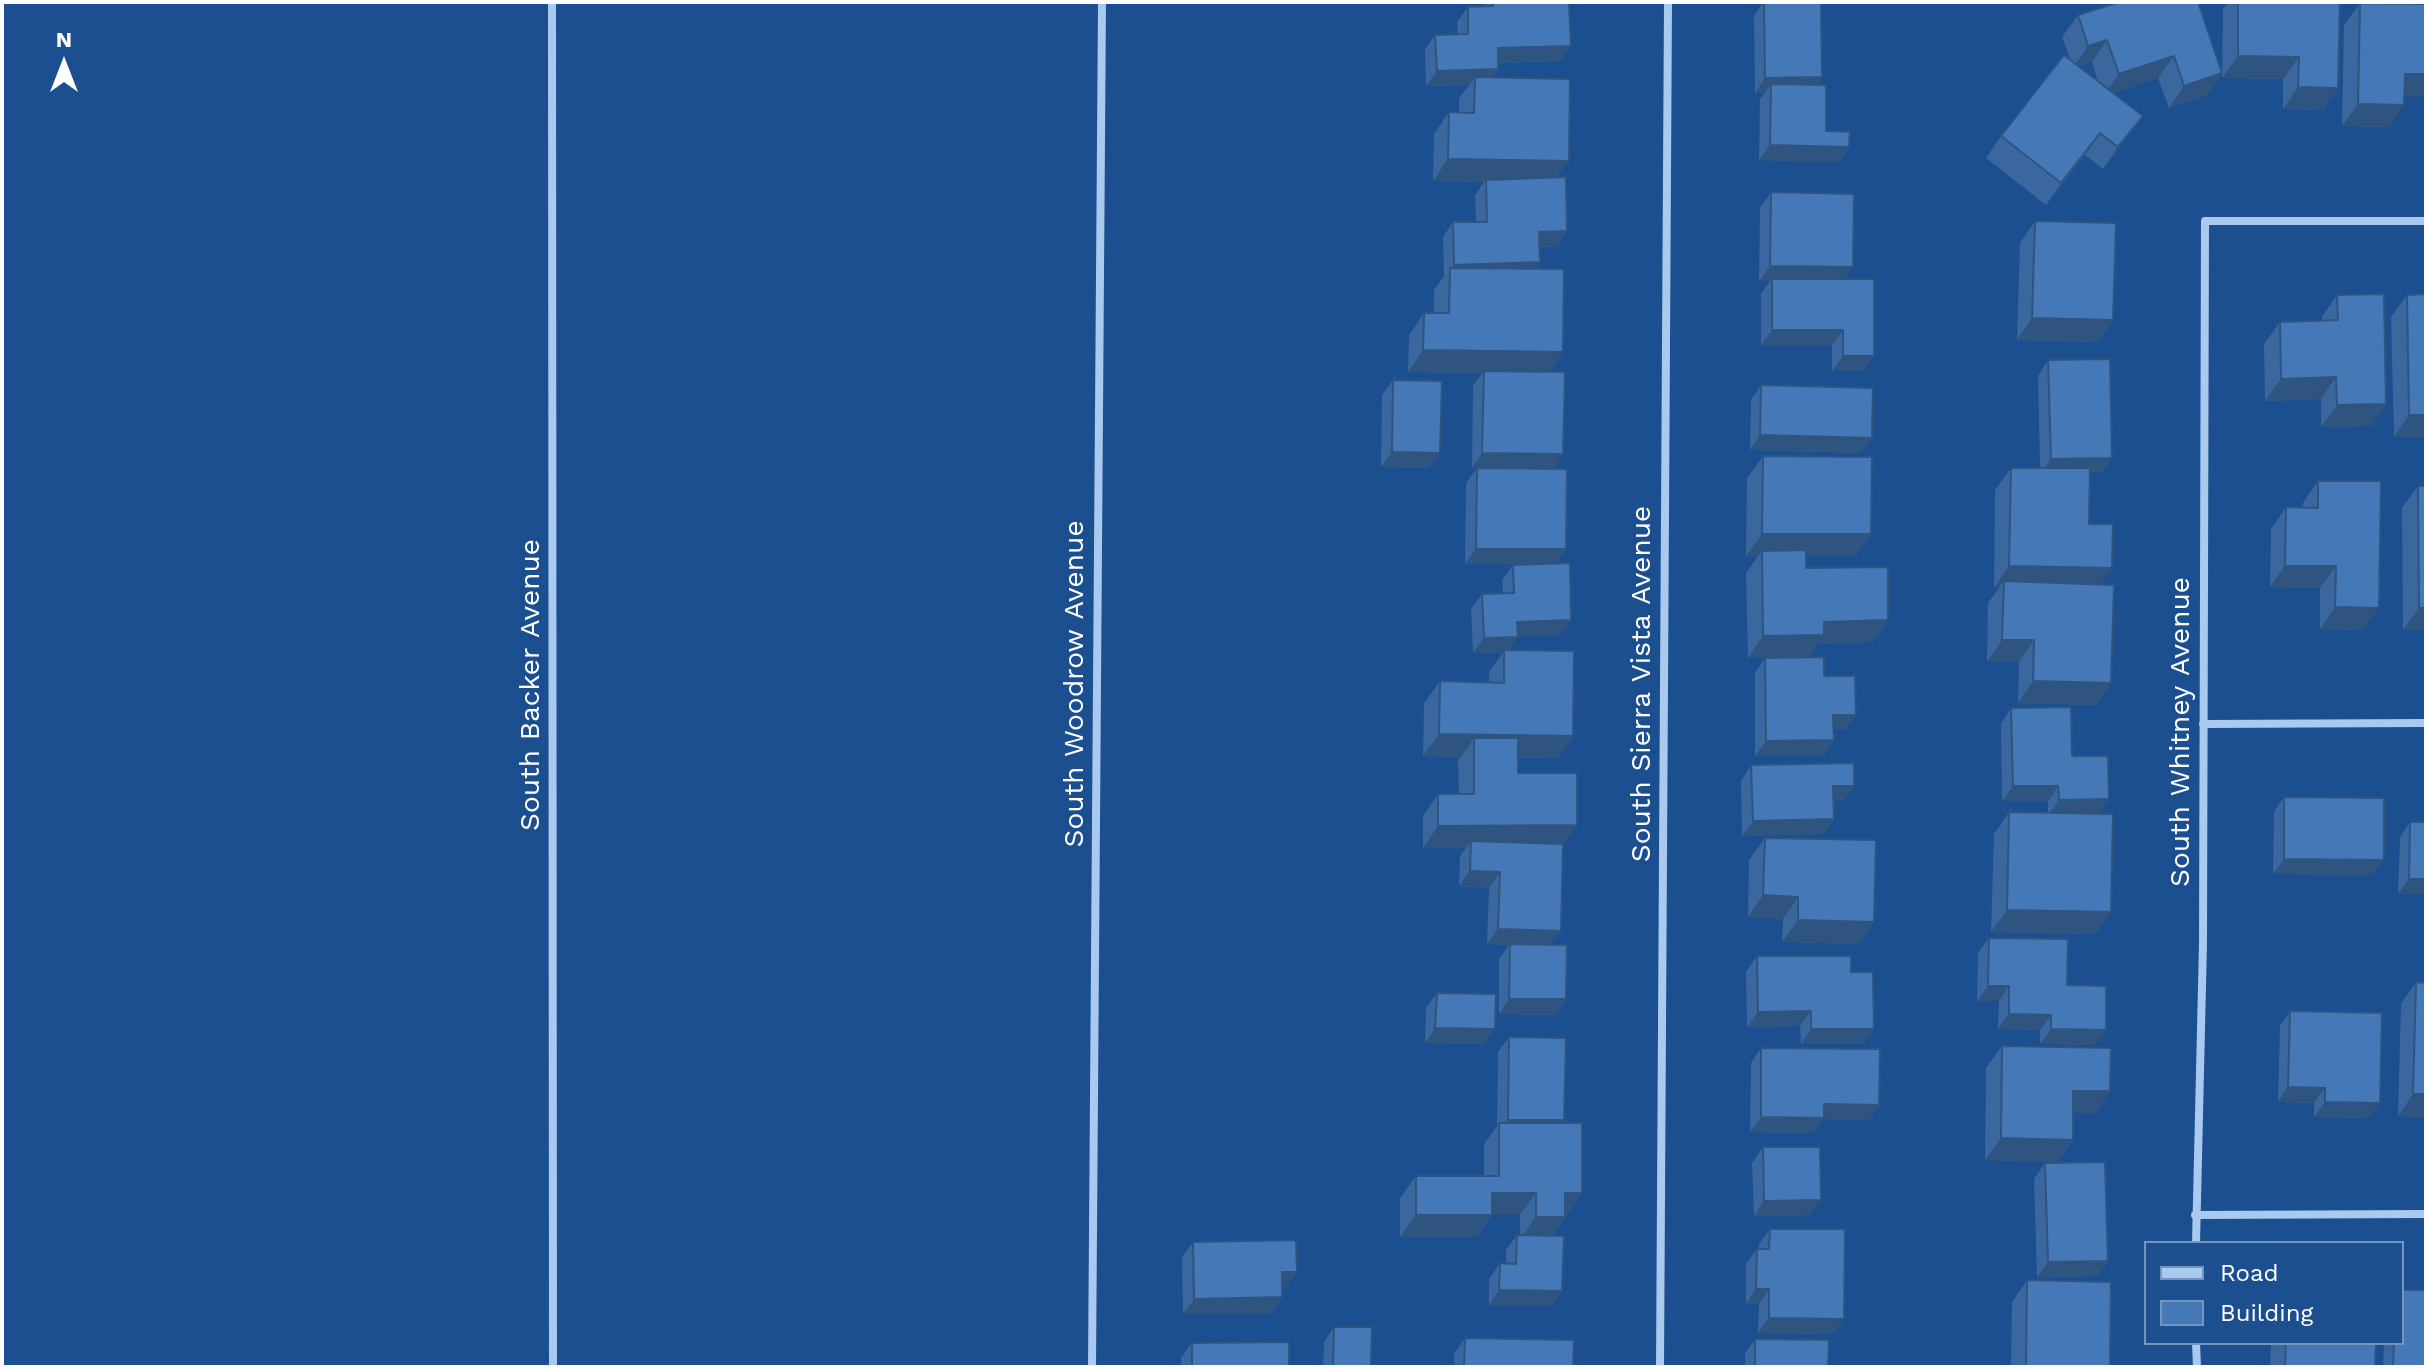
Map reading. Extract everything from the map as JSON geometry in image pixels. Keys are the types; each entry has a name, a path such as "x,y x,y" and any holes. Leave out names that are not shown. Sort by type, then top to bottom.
{"street":[{"name":"South Backer Avenue","path":"552,2 553,1367"},
{"name":"South Woodrow Avenue","path":"1092,1367 1102,2"},
{"name":"South Sierra Vista Avenue","path":"1660,1367 1668,2"},
{"name":"South Whitney Avenue","path":"2196,1241 2203,943 2205,221 2426,221"},
{"path":"2203,724 2426,723"},
{"path":"2195,1215 2426,1214"},
{"path":"2196,1345 2197,1367"}],"building":[{"path":"1493,2 1569,2 1571,46 1498,48 1498,69 1437,71 1435,35 1468,34 1468,7 1493,6"},
{"path":"1764,2 1821,2 1822,77 1765,78"},
{"path":"2119,2 2198,2 2222,73 2184,86 2174,56 2119,74 2107,40 2088,46 2078,15"},
{"path":"2238,2 2340,2 2338,88 2298,87 2299,57 2238,56"},
{"path":"2360,3 2426,4 2426,74 2405,74 2404,105 2358,104"},
{"path":"2064,55 2143,116 2118,147 2100,133 2061,183 2001,136"},
{"path":"1475,77 1570,79 1569,161 1448,159 1449,112 1474,113"},
{"path":"1771,84 1826,85 1826,131 1850,132 1849,147 1770,145"},
{"path":"1566,177 1567,231 1539,232 1540,262 1454,265 1453,222 1487,222 1486,180"},
{"path":"1771,192 1854,194 1853,267 1770,266"},
{"path":"2035,221 2116,223 2113,320 2032,318"},
{"path":"1450,268 1564,269 1563,352 1423,350 1424,313 1449,313"},
{"path":"1772,279 1874,279 1874,356 1843,356 1843,330 1772,330"},
{"path":"2384,294 2386,404 2337,405 2336,377 2281,379 2280,322 2338,320 2337,295"},
{"path":"2426,294 2426,415 2409,415 2407,295"},
{"path":"2110,359 2112,458 2051,459 2048,360"},
{"path":"1484,371 1565,372 1563,454 1482,453"},
{"path":"1393,380 1442,381 1440,453 1392,452"},
{"path":"1761,385 1873,388 1872,438 1760,435"},
{"path":"1763,456 1872,457 1871,534 1762,534"},
{"path":"1477,468 1567,469 1566,549 1476,549"},
{"path":"2011,468 2090,468 2089,524 2113,524 2112,568 2009,566"},
{"path":"2318,481 2381,481 2379,608 2335,607 2336,566 2285,566 2286,507 2318,508"},
{"path":"2418,486 2426,486 2426,608 2419,608"},
{"path":"1806,550 1806,568 1888,567 1888,620 1824,622 1824,635 1763,636 1762,551"},
{"path":"1570,563 1571,620 1517,622 1518,637 1484,638 1482,594 1514,593 1513,565"},
{"path":"2004,581 2114,585 2111,683 2033,681 2034,640 2002,640"},
{"path":"1504,650 1574,651 1573,736 1439,734 1440,681 1504,683"},
{"path":"1824,657 1824,676 1855,676 1856,715 1833,715 1834,740 1766,741 1765,658"},
{"path":"2071,707 2072,756 2108,756 2109,799 2059,800 2058,786 2013,786 2011,708"},
{"path":"1474,738 1518,738 1518,773 1577,773 1577,825 1438,826 1438,794 1474,794"},
{"path":"1854,763 1854,786 1833,786 1834,819 1753,821 1751,765"},
{"path":"2284,797 2384,798 2384,860 2284,859"},
{"path":"2009,812 2113,814 2111,912 2007,910"},
{"path":"2410,822 2426,822 2426,879 2409,879"},
{"path":"1765,838 1876,840 1874,922 1798,920 1798,897 1763,895"},
{"path":"1471,841 1563,844 1561,931 1498,929 1500,872 1470,871"},
{"path":"1989,938 2068,939 2067,985 2106,986 2106,1030 2051,1029 2051,1015 2009,1014 2009,986 1988,986"},
{"path":"1510,944 1567,945 1566,999 1509,999"},
{"path":"1757,956 1851,956 1851,972 1873,972 1874,1029 1811,1029 1811,1011 1758,1012"},
{"path":"2416,982 2426,983 2426,1094 2413,1094"},
{"path":"1437,993 1496,994 1495,1029 1435,1028"},
{"path":"2290,1011 2382,1013 2380,1103 2325,1102 2325,1088 2288,1087"},
{"path":"1509,1037 1566,1038 1564,1120 1508,1120"},
{"path":"2002,1046 2111,1048 2110,1091 2073,1091 2073,1140 2001,1138"},
{"path":"1761,1048 1880,1049 1879,1105 1824,1104 1824,1118 1761,1117"},
{"path":"1499,1123 1582,1123 1582,1193 1565,1193 1565,1217 1536,1217 1536,1193 1492,1193 1492,1215 1416,1215 1416,1176 1499,1176"},
{"path":"1763,1147 1820,1147 1821,1200 1764,1201"},
{"path":"2105,1162 2108,1261 2048,1262 2045,1163"},
{"path":"1770,1229 1845,1229 1844,1319 1769,1318 1769,1289 1756,1289 1757,1249 1769,1249"},
{"path":"1517,1235 1564,1236 1562,1291 1499,1290 1500,1263 1516,1264"},
{"path":"1296,1240 1297,1272 1282,1272 1282,1297 1194,1299 1193,1242"},
{"path":"2027,1280 2111,1282 2110,1367 2026,1367"},
{"path":"2404,1290 2426,1290 2426,1367 2393,1366 2394,1345 2404,1345"},
{"path":"1334,1327 1372,1327 1371,1367 1333,1367"},
{"path":"1465,1338 1574,1340 1573,1367 1444,1367 1464,1366"},
{"path":"1755,1339 1829,1340 1828,1367 1755,1367"},
{"path":"1289,1342 1289,1367 1192,1367 1192,1343"},
{"path":"2286,1345 2376,1345 2375,1367 2285,1367"}]}
